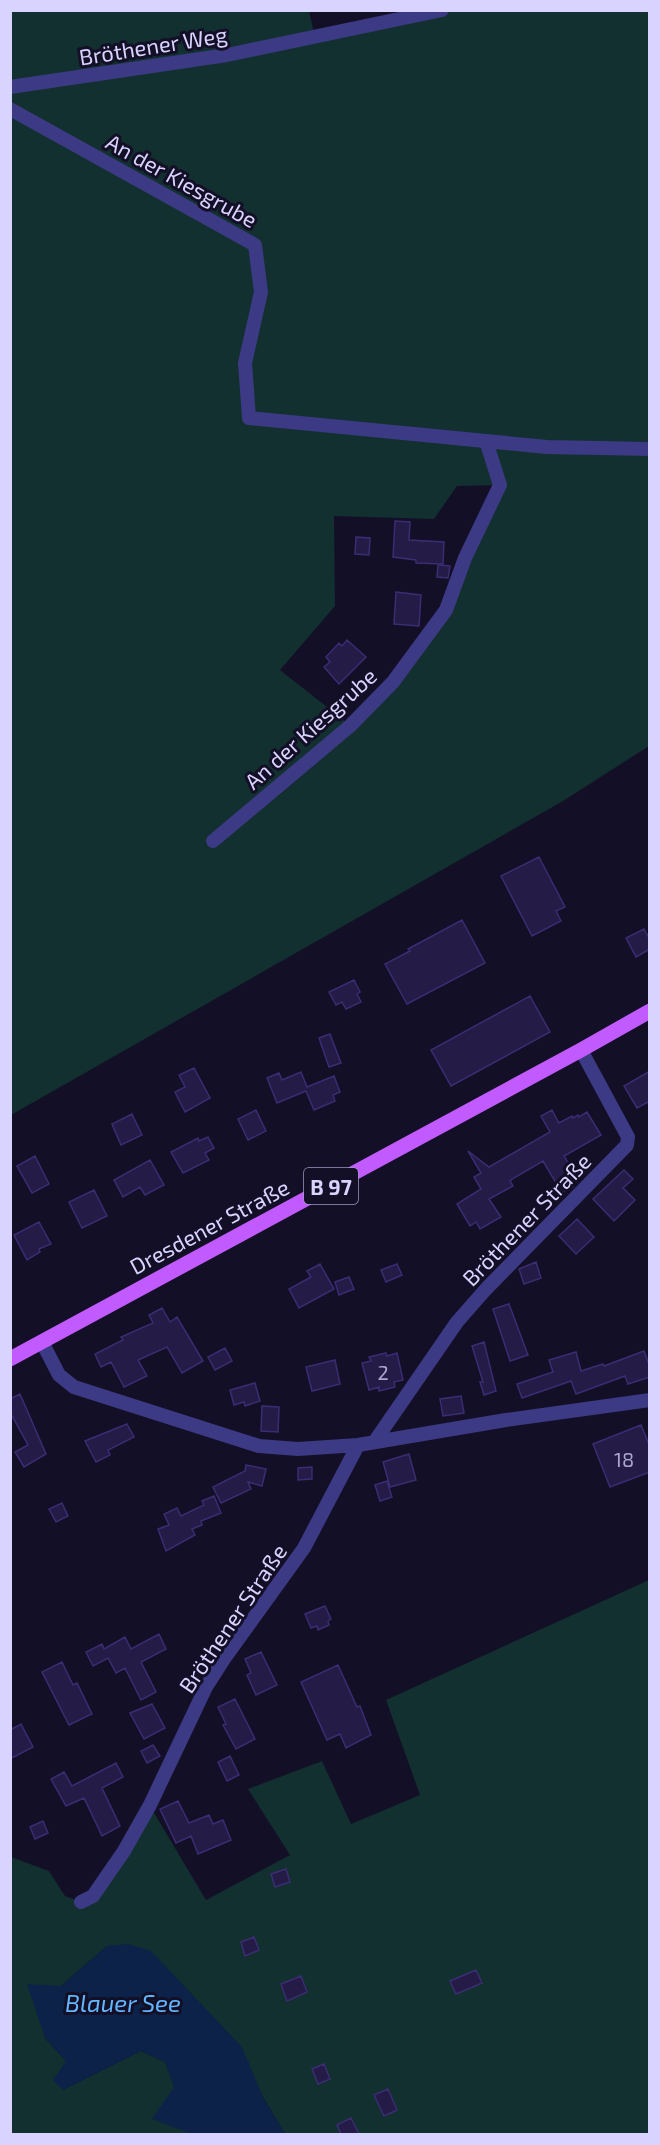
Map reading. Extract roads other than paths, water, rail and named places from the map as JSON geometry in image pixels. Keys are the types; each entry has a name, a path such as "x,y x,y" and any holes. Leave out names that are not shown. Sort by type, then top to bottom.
{"main road":[{"name":"Dresdener Straße","path":"10,1359 650,1011"}],"street":[{"name":"Bröthener Weg","path":"10,87 227,55 442,10"},
{"name":"An der Kiesgrube","path":"10,109 255,245 261,292 246,363 249,418 547,447 650,449"},
{"name":"An der Kiesgrube","path":"213,841 357,719 393,682 446,610 465,558 500,485 486,441"},
{"name":"Bröthener Straße","path":"375,1442 457,1322 486,1289 627,1145 628,1137 581,1050"},
{"path":"42,1342 59,1375 74,1387 259,1446 298,1449 358,1445 568,1410 650,1400"},
{"name":"Bröthener Straße","path":"81,1902 93,1896 124,1851 150,1805 206,1687 304,1548 358,1445"}],"water":[{"name":"Blauer See","path":"128,1944 151,1951 242,2047 263,2097 285,2134 192,2134 152,2119 174,2087 165,2062 141,2051 63,2090 53,2080 66,2061 45,2038 27,1984 61,1986 107,1946"}]}
